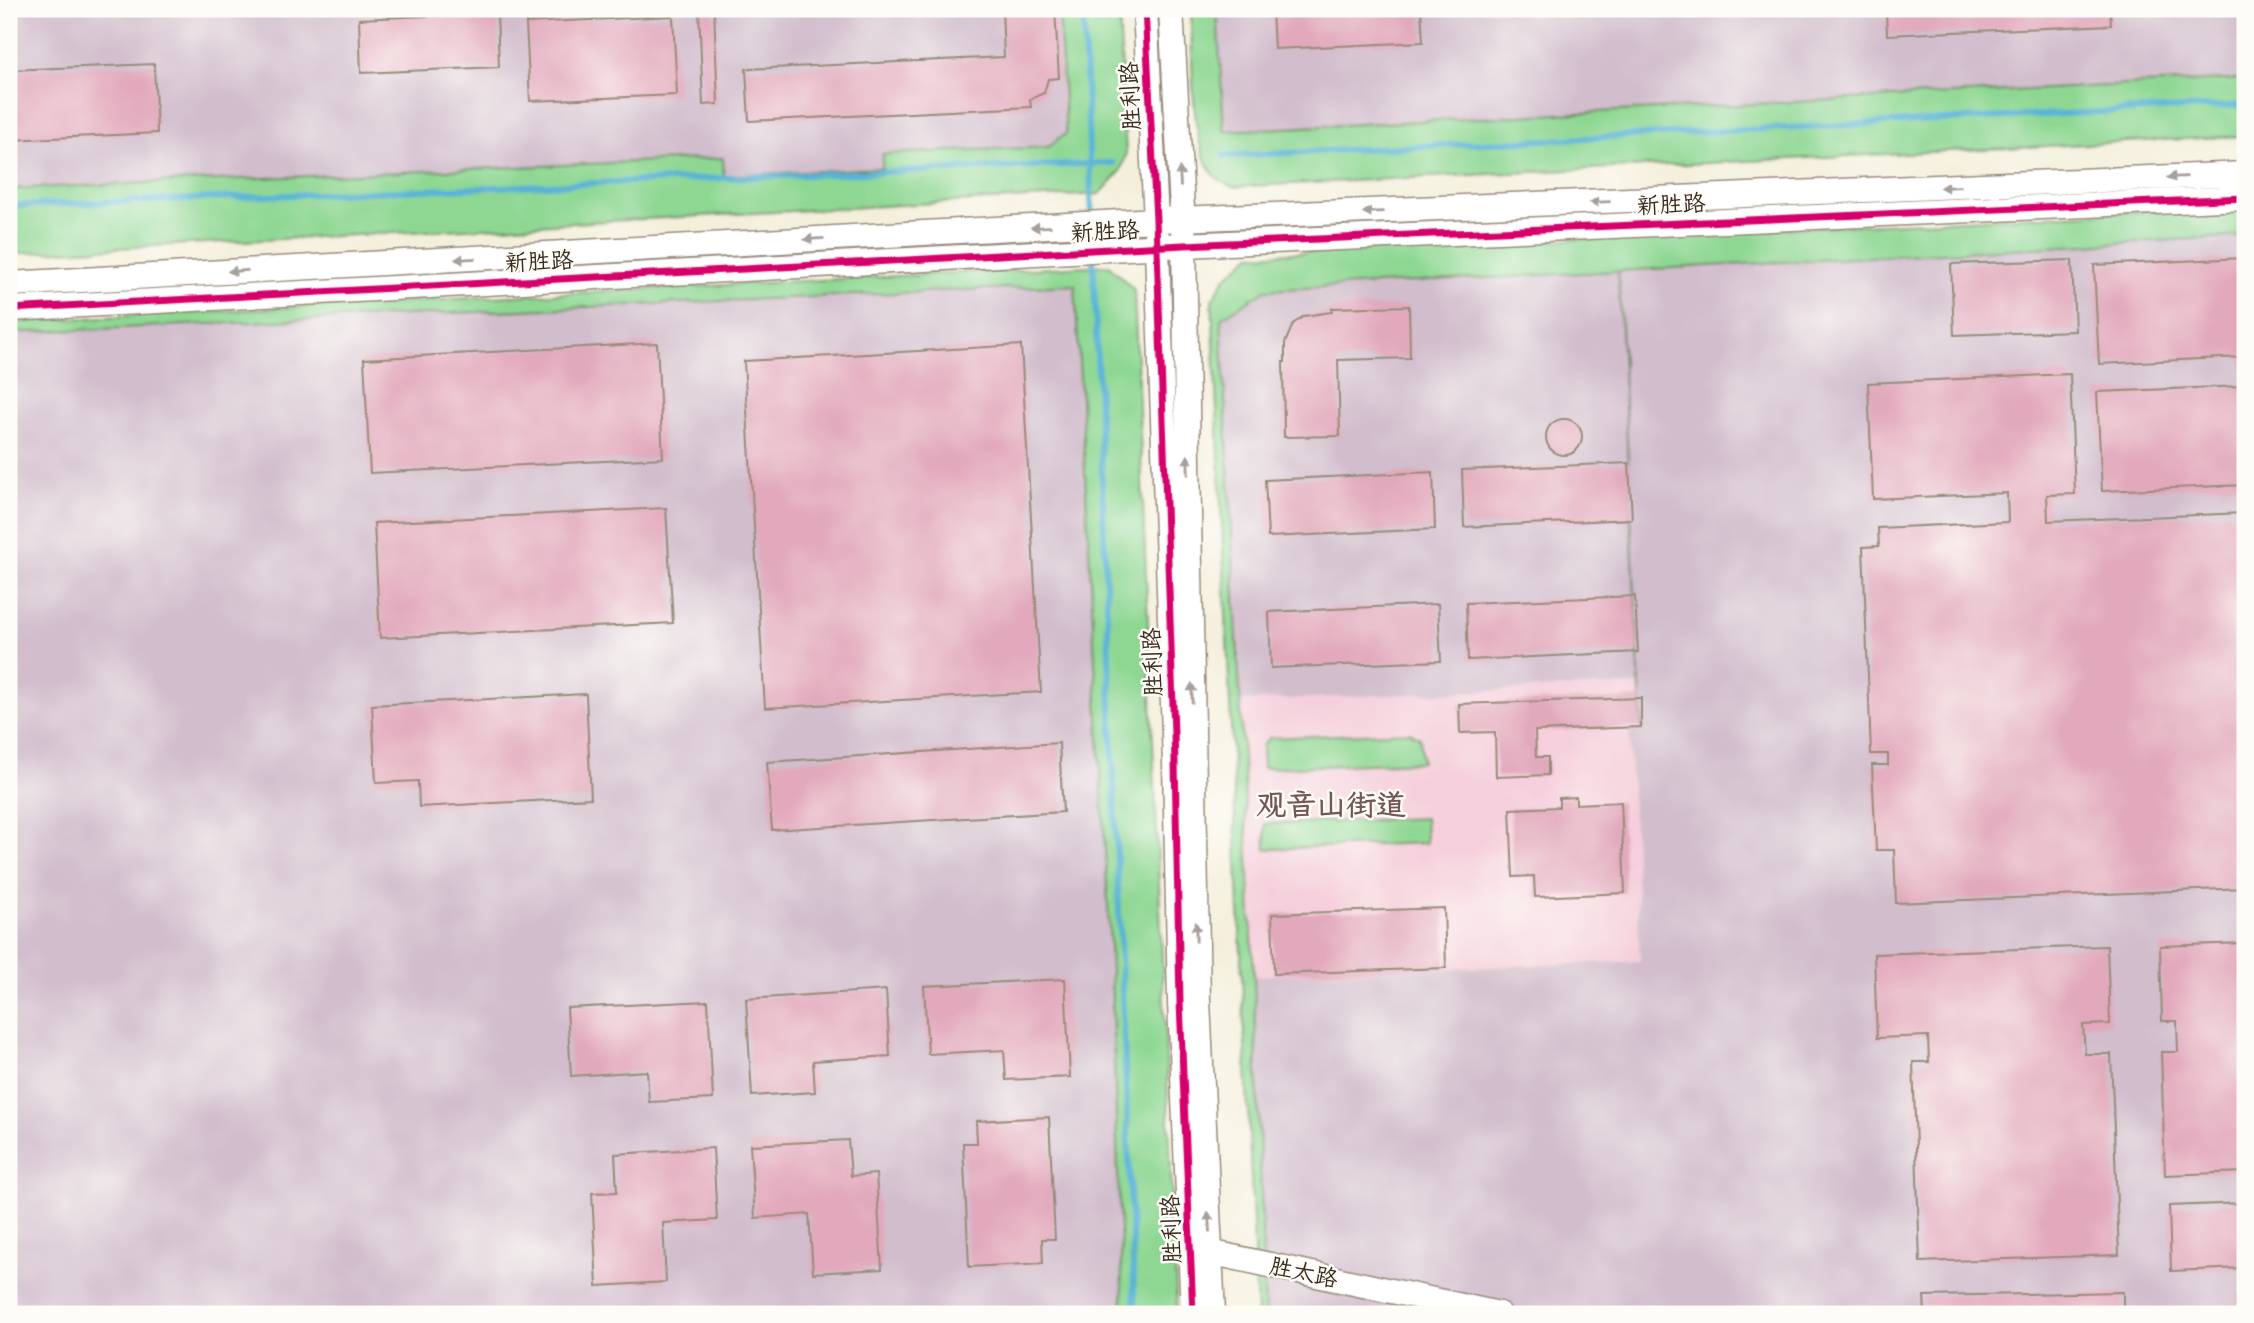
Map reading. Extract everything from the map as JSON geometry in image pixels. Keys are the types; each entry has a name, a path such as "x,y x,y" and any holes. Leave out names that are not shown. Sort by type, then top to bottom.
{"street":[{"name":"胜利路","path":"1145,9 1156,220 1175,762 1180,1002 1201,1250 1213,1314"},
{"name":"胜利路","path":"1171,9 1184,246 1198,1001 1201,1250 1193,1314"},
{"name":"新胜路","path":"9,284 1156,220 2245,174"},
{"name":"新胜路","path":"9,309 1184,246 2245,198"},
{"name":"胜太路","path":"1201,1250 1499,1314"}],"shaded area":[{"path":"9,9 1059,9 1066,136 1061,136 1048,147 883,154 883,168 724,176 722,158 9,189"},
{"path":"1217,9 2245,9 2245,79 1224,131"},
{"path":"2245,236 2245,1314 1265,1314 1254,976 1640,961 1629,730 1642,729 1639,685 1239,701 1221,318 1266,290 1298,287"},
{"path":"1075,285 1110,944 1123,1314 9,1314 9,333"},
{"path":"1639,685 1642,730 1629,730 1640,961 1254,976 1239,701"}],"green space":[{"path":"1059,9 1119,9 1126,155 1120,172 1100,194 9,254 9,189 723,158 724,176 882,168 883,154 1048,147 1066,135"},
{"path":"1191,9 1217,9 1224,131 2245,79 2245,136 1232,187 1214,175 1200,142 1193,96"},
{"path":"2245,206 2245,236 1266,290 1221,318 1254,976 1265,1314 1257,1314 1212,300 1226,277 1251,255"},
{"path":"1109,265 1134,290 1177,1314 1123,1314 1110,944 1075,285 9,333 9,322"},
{"path":"1410,732 1420,738 1422,762 1263,768 1262,746 1269,738"},
{"path":"1425,818 1426,843 1266,849 1265,824"}],"building":[{"path":"699,9 714,9 718,104 703,105"},
{"path":"1002,9 1055,9 1059,78 1048,79 1044,93 1030,99 1031,107 749,121 746,69 1004,57"},
{"path":"1272,9 1421,9 1423,42 1274,49"},
{"path":"1886,9 2110,9 2111,25 1887,35"},
{"path":"2189,9 2245,9 2245,12 2189,14"},
{"path":"497,13 499,67 361,73 359,19"},
{"path":"673,16 677,95 530,101 526,23"},
{"path":"154,64 157,133 9,140 9,70"},
{"path":"2245,258 2245,485 2102,491 2097,392 2243,386 2241,357 2099,364 2094,265"},
{"path":"2072,260 2075,331 1954,335 1951,264"},
{"path":"1409,306 1410,358 1338,360 1340,436 1284,437 1283,362 1285,343 1293,324 1304,316 1332,312 1332,308"},
{"path":"657,343 663,458 370,473 364,359"},
{"path":"1021,345 1041,692 765,708 744,361"},
{"path":"2070,374 2075,494 2047,495 2048,521 2245,513 2245,888 1896,903 1894,850 1876,850 1872,765 1888,765 1888,754 1871,754 1863,547 1879,546 1878,528 2008,522 2007,493 1873,499 1868,383"},
{"path":"1564,419 1577,424 1582,437 1577,450 1564,455 1551,450 1546,437 1551,424"},
{"path":"1629,463 1632,519 1464,527 1462,470"},
{"path":"1433,472 1435,529 1268,537 1265,480"},
{"path":"666,508 673,623 380,638 374,523"},
{"path":"1635,596 1638,652 1468,660 1466,603"},
{"path":"1438,604 1441,661 1271,668 1269,612"},
{"path":"586,694 591,798 419,807 418,781 376,783 372,705"},
{"path":"1641,698 1641,727 1535,731 1536,757 1548,757 1548,775 1496,777 1495,732 1460,733 1459,704"},
{"path":"1059,743 1063,812 772,830 767,762"},
{"path":"1576,797 1576,804 1621,802 1625,893 1535,897 1534,876 1513,877 1510,809 1559,807 1559,798"},
{"path":"1444,908 1446,968 1274,974 1272,914"},
{"path":"2245,943 2245,1172 2165,1175 2161,1052 2178,1052 2177,1021 2162,1021 2160,946"},
{"path":"2107,946 2110,1024 2083,1025 2085,1054 2111,1054 2119,1255 1920,1262 1913,1062 1929,1062 1928,1036 1877,1038 1874,954"},
{"path":"1065,979 1070,1077 1006,1080 1004,1050 928,1054 924,986"},
{"path":"886,990 890,1056 813,1061 815,1092 752,1096 746,999"},
{"path":"708,1001 713,1099 649,1102 647,1071 571,1076 567,1008"},
{"path":"1049,1117 1055,1239 1042,1239 1043,1263 969,1267 963,1143 977,1143 976,1121"},
{"path":"848,1140 851,1176 876,1174 882,1269 813,1273 809,1214 755,1218 750,1145"},
{"path":"713,1148 717,1220 663,1223 666,1282 597,1286 592,1193 617,1192 615,1154"},
{"path":"2245,1203 2245,1268 2171,1271 2169,1206"},
{"path":"2123,1292 2123,1314 1925,1314 1924,1296"},
{"path":"2237,1296 2245,1296 2245,1314 2237,1314"}],"waterway":[{"path":"1083,9 1092,217"},
{"path":"1224,156 2245,105"},
{"path":"9,206 1113,163"},
{"path":"1093,255 1135,1314"}],"cycle path":[{"path":"1145,9 1156,220 1175,762 1180,1002 1193,1314"},
{"path":"9,309 1184,245 2245,198"}],"district":[{"name":"观音山街道","path":"1331,805"}]}
